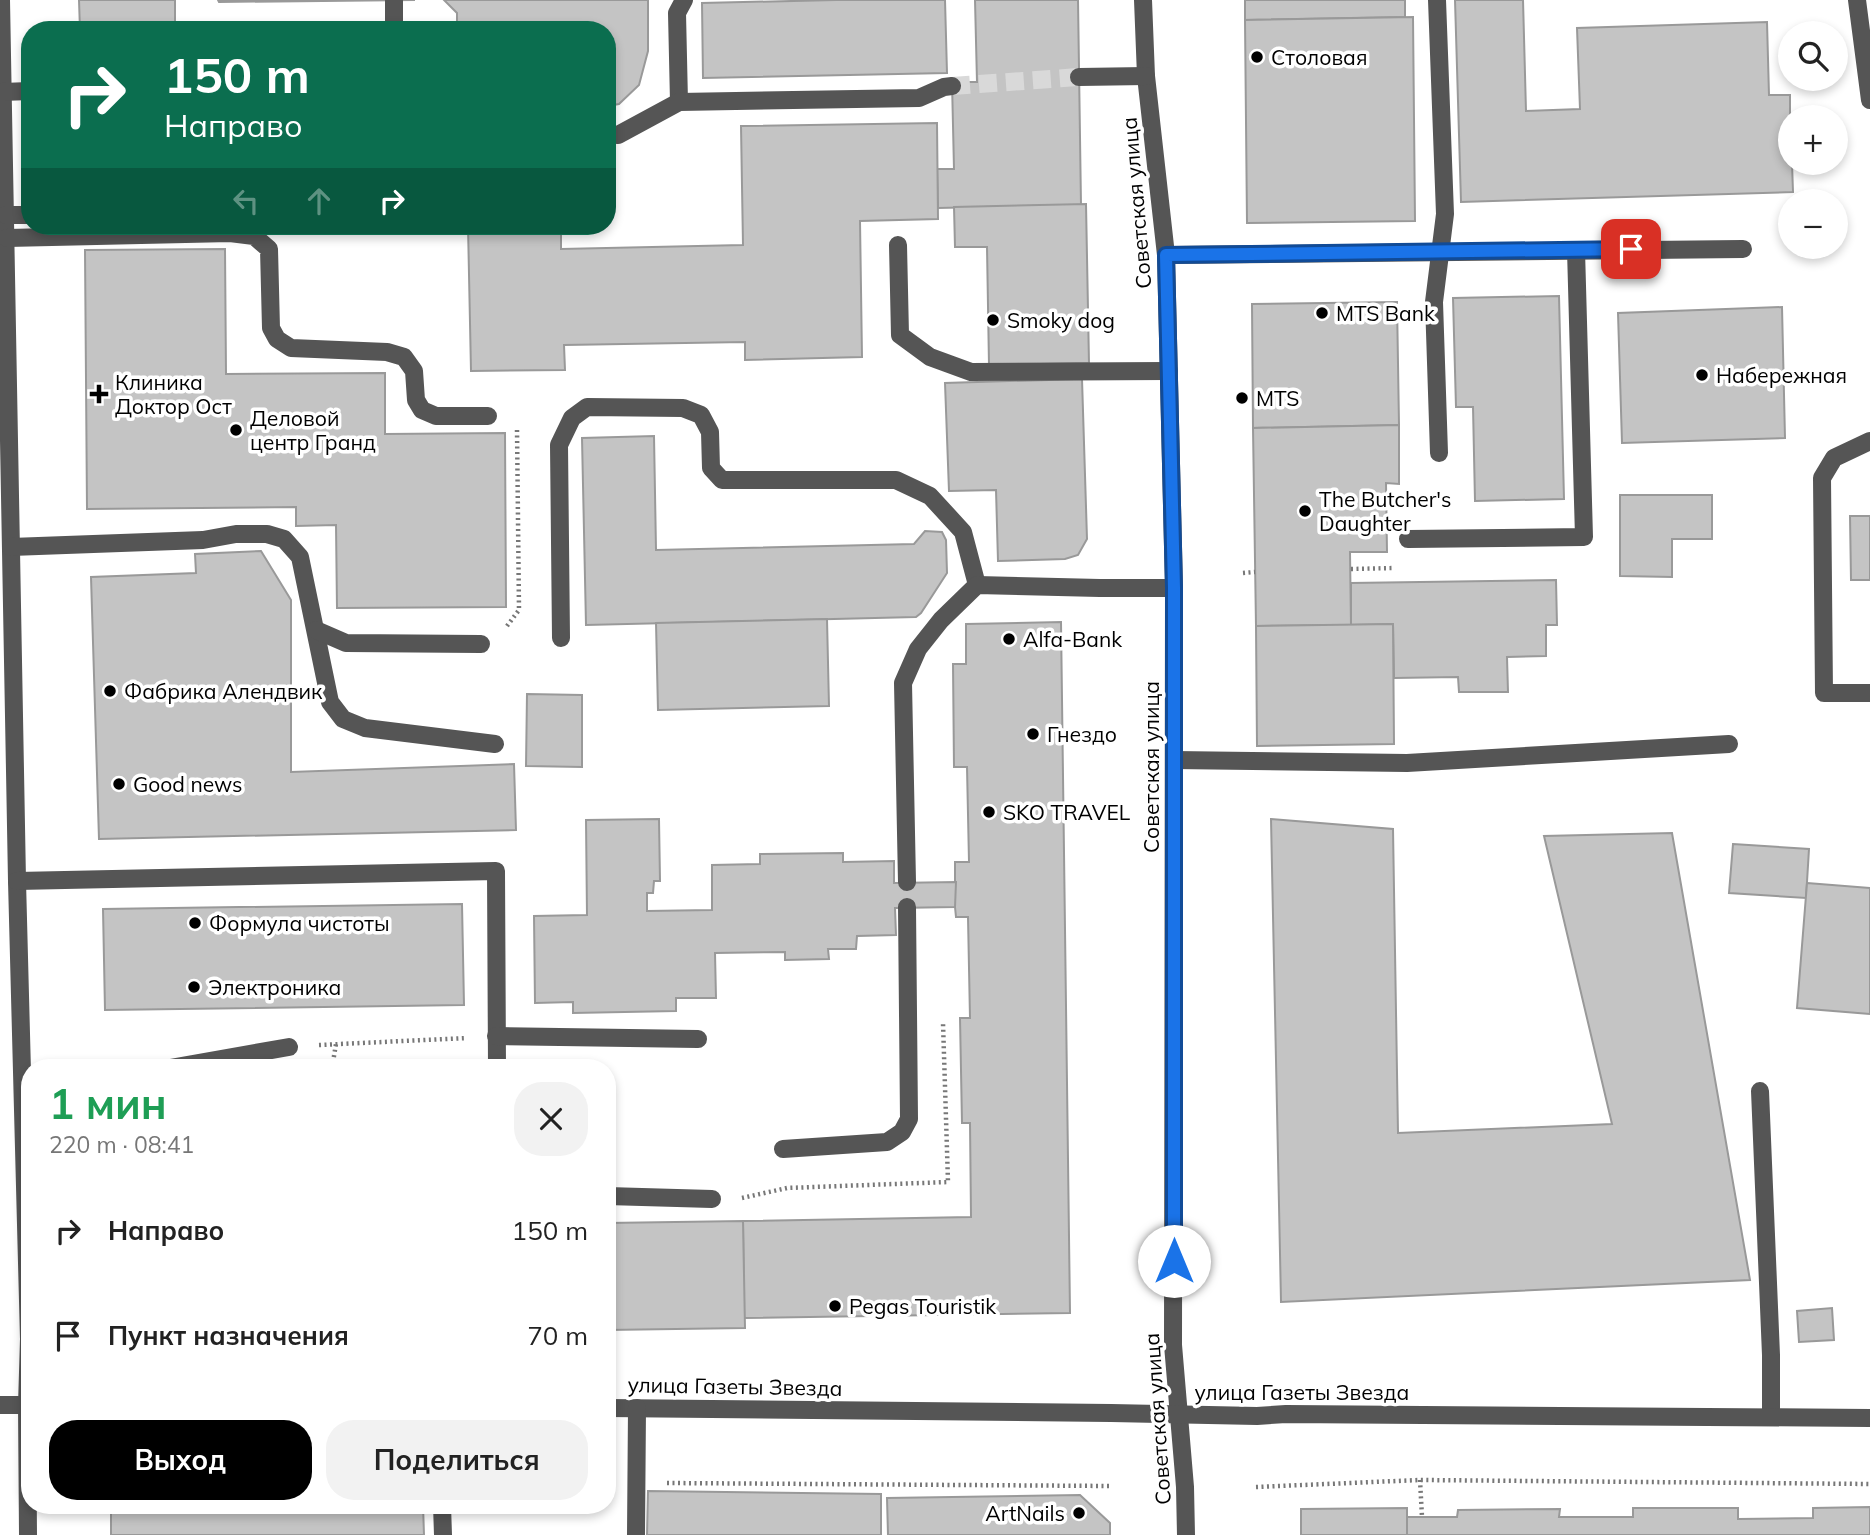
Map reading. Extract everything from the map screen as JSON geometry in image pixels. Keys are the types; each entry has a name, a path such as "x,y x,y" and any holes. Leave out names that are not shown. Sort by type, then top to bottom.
{"street":[{"path":"1,0 11,547 6,629 8,823 17,881 26,1059"},
{"path":"394,0 394,21"},
{"path":"679,102 677,13 684,0"},
{"name":"Советская улица","path":"1143,0 1146,76 1166,255 1174,588 1173,1345 1186,1535"},
{"path":"1437,0 1445,214 1434,302 1439,453"},
{"path":"1857,0 1870,100"},
{"path":"1079,77 1146,76"},
{"path":"616,135 679,102 919,98 952,86"},
{"path":"2,92 21,91"},
{"path":"6,215 21,215"},
{"path":"7,238 141,235"},
{"path":"246,235 254,236 269,249 271,328 277,340 291,348 387,352 404,357 414,371 416,400 422,410 436,416 488,416"},
{"path":"898,245 900,335 930,357 971,372 1169,371"},
{"path":"1166,255 1743,249"},
{"path":"1408,539 1584,537 1576,250"},
{"path":"561,638 559,444 572,418 587,407 683,408 701,415 710,432 711,468 722,480 896,480 930,496 963,532 977,585"},
{"path":"1870,441 1834,458 1822,478 1824,694 1870,693"},
{"path":"11,547 203,540 236,534 267,534 284,539 300,557 330,702 343,719 365,728 495,744"},
{"path":"907,882 903,683 918,649 941,620 977,585 1100,589 1174,588"},
{"path":"316,630 346,643 481,644"},
{"path":"1174,760 1407,763 1729,744"},
{"path":"17,881 496,871 497,1059"},
{"path":"783,1149 887,1142 902,1132 909,1119 907,908"},
{"path":"496,1036 698,1039"},
{"path":"219,1059 289,1046"},
{"path":"1760,1091 1771,1354 1771,1417"},
{"path":"616,1196 712,1199"},
{"path":"0,1405 21,1405"},
{"name":"улица Газеты Звезда","path":"616,1408 1179,1415 1870,1418"},
{"path":"636,1535 637,1408"},
{"path":"28,1514 28,1535"},
{"path":"442,1514 443,1535"}],"path":[{"path":"481,644 498,637 519,610 517,428 488,416"},
{"path":"1243,573 1255,572"},
{"path":"289,1046 496,1036"},
{"path":"334,1059 336,1044"},
{"path":"1420,1480 1422,1517"},
{"path":"1256,1488 1420,1480 1870,1483"},
{"path":"635,1483 1110,1486"}],"building":[{"path":"79,0 175,0 175,21 80,21"},
{"path":"218,0 415,0 219,2"},
{"path":"444,0 648,0 648,51 639,85 616,104 616,21 457,21 457,13"},
{"path":"945,0 947,73 703,78 702,3"},
{"path":"975,0 1078,0 1081,205 938,208 937,169 954,169 952,82 977,82"},
{"path":"1245,0 1405,0 1405,17 1245,20"},
{"path":"1455,0 1523,0 1526,111 1580,109 1577,28 1767,22 1769,95 1790,95 1790,105 1778,105 1778,175 1792,175 1793,189 1778,189 1778,192 1461,202"},
{"path":"1413,17 1415,221 1247,223 1245,20"},
{"path":"937,123 938,219 860,221 862,357 745,360 745,342 564,345 565,370 471,371 468,235 561,235 561,249 743,245 741,126"},
{"path":"1086,204 1089,363 989,365 987,247 955,247 954,207"},
{"name":"Деловой центр Гранд","path":"225,249 226,374 385,373 385,434 505,433 506,607 337,608 336,525 296,526 296,507 87,509 85,250"},
{"path":"1559,296 1564,499 1475,501 1473,407 1456,407 1453,298"},
{"path":"1397,302 1399,425 1253,428 1252,304"},
{"name":"Набережная","path":"1782,307 1785,438 1622,443 1618,313"},
{"path":"1082,379 1087,539 1078,555 1065,559 998,561 996,490 949,491 945,383"},
{"path":"1399,425 1399,484 1386,483 1387,552 1350,552 1351,625 1256,626 1253,428"},
{"path":"654,436 656,550 914,544 925,531 942,532 946,540 947,573 916,617 586,625 582,438"},
{"path":"1620,495 1712,495 1712,539 1672,539 1672,577 1620,576"},
{"path":"1850,516 1870,516 1870,580 1851,580"},
{"path":"261,551 291,600 291,772 514,764 516,830 99,839 91,577 196,573 195,554"},
{"path":"1556,580 1557,625 1546,625 1546,656 1507,657 1508,692 1459,692 1458,677 1394,678 1393,624 1351,625 1351,583"},
{"path":"827,619 829,706 658,710 656,623"},
{"path":"1061,622 1070,1313 744,1318 743,1221 971,1217 970,1123 962,1123 960,1018 970,1018 968,917 956,917 955,907 955,862 969,862 967,767 954,767 953,664 966,664 966,624"},
{"path":"1393,624 1394,744 1257,746 1256,626"},
{"path":"527,694 582,695 582,767 526,766"},
{"path":"659,819 660,881 654,881 653,893 647,893 647,911 712,910 712,865 760,864 760,854 843,853 843,862 894,861 894,883 956,882 955,907 895,908 896,935 857,936 856,949 828,949 829,959 785,960 785,952 715,953 716,998 676,998 676,1011 573,1013 573,1002 535,1003 534,916 587,915 586,820"},
{"path":"1271,819 1393,829 1398,1133 1612,1124 1544,836 1672,833 1750,1280 1281,1302"},
{"path":"1733,844 1809,849 1806,898 1729,893"},
{"path":"1807,883 1870,888 1870,1014 1797,1008"},
{"path":"462,904 464,1005 105,1010 103,909"},
{"path":"743,1221 745,1328 616,1330 616,1223"},
{"path":"1832,1308 1834,1340 1799,1342 1797,1311"},
{"path":"648,1491 881,1494 881,1535 647,1535"},
{"path":"1080,1495 1110,1523 1110,1535 888,1535 887,1498"},
{"path":"1870,1507 1870,1535 1407,1535 1407,1517 1457,1517 1458,1510 1560,1509 1559,1517 1633,1517 1633,1508 1738,1508 1738,1519 1813,1518 1813,1508"},
{"path":"1407,1508 1407,1535 1301,1535 1301,1509"},
{"path":"111,1514 423,1514 424,1535 111,1535"}],"tunnel":[{"path":"952,86 1079,77"}],"place":[{"name":"Столовая","path":"1257,57"},
{"name":"MTS Bank","path":"1322,313"},
{"name":"Smoky dog","path":"993,320"},
{"name":"Набережная","path":"1702,375"},
{"name":"Клиника Доктор Ост","path":"99,394"},
{"name":"MTS","path":"1242,398"},
{"name":"Деловой центр Гранд","path":"236,430"},
{"name":"The Butcher's Daughter","path":"1305,511"},
{"name":"Alfa-Bank","path":"1009,639"},
{"name":"Фабрика Алендвик","path":"110,691"},
{"name":"Гнездо","path":"1033,734"},
{"name":"Good news","path":"119,784"},
{"name":"SKO TRAVEL","path":"989,812"},
{"name":"Формула чистоты","path":"195,923"},
{"name":"Электроника","path":"194,987"},
{"name":"Pegas Touristik","path":"835,1306"},
{"name":"ArtNails","path":"1079,1513"}],"route":[{"path":"1174,1261 1174,588 1166,255 1631,249"}]}
